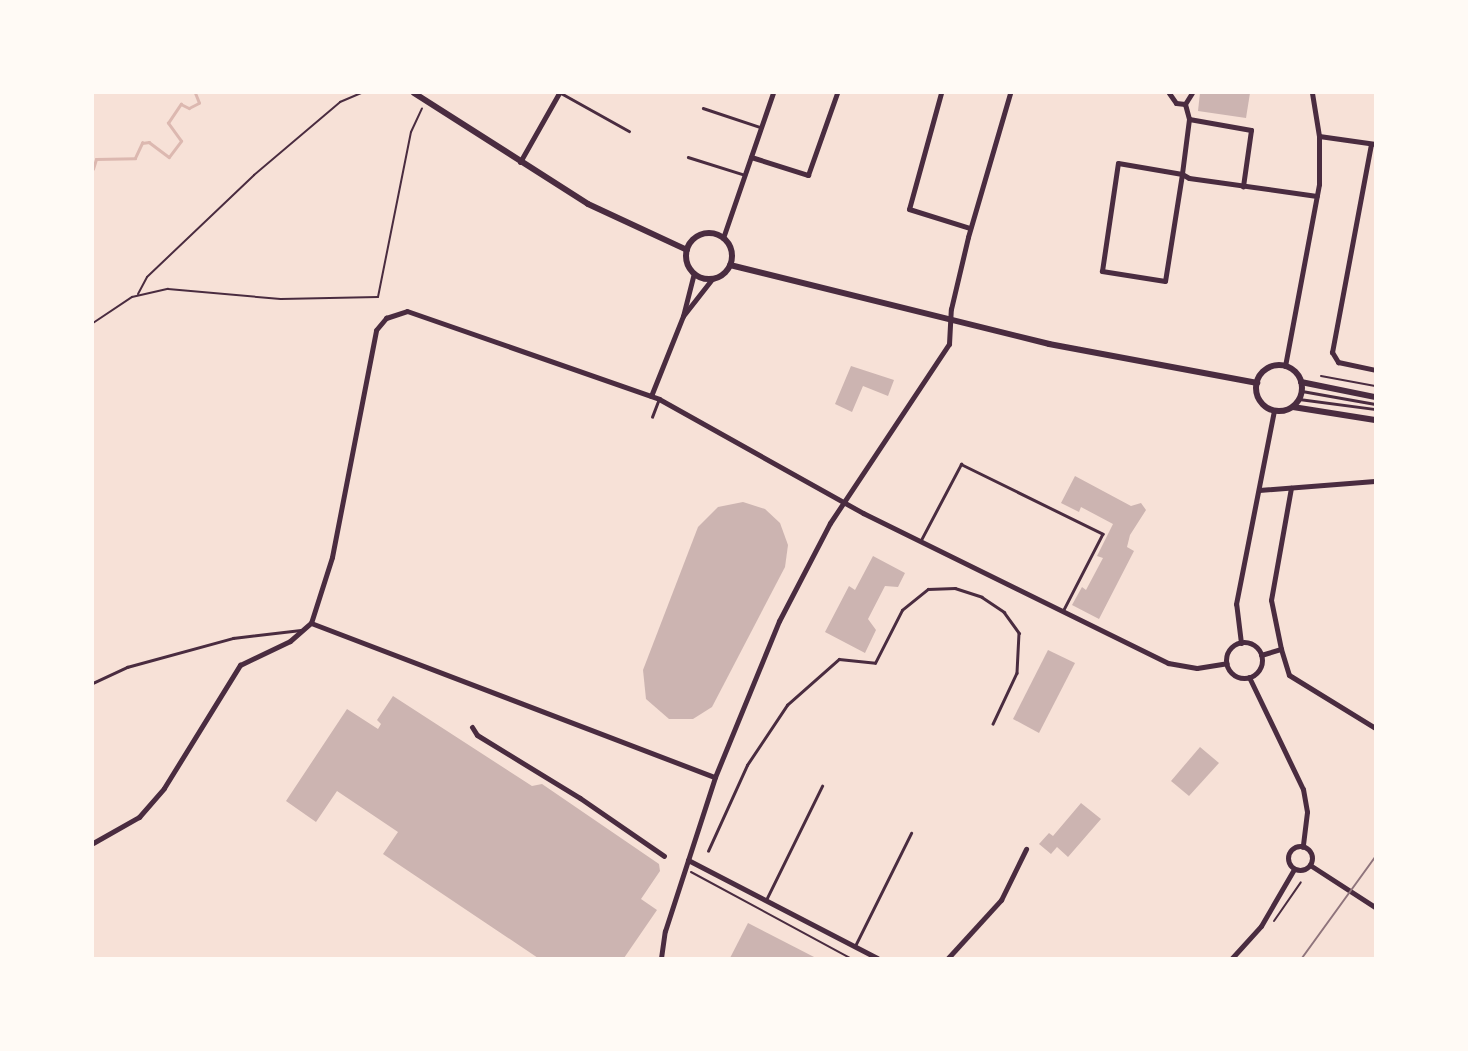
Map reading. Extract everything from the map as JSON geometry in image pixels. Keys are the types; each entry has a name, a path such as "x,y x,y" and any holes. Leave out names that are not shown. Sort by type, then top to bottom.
{"street":[{"path":"414,93 588,204 687,250 694,273 683,316 651,396"},
{"path":"520,162 559,93"},
{"path":"723,238 773,93"},
{"path":"751,157 808,175 837,93"},
{"path":"941,93 909,209 970,228"},
{"path":"661,958 685,869 715,777 779,621 844,503 949,344 950,321 970,228 1010,93"},
{"path":"1169,93 1174,101 1185,104"},
{"path":"1192,93 1185,104 1189,119 1182,174 1165,281 1102,271 1118,163 1182,174 1243,186 1317,196"},
{"path":"1285,366 1317,196 1319,136 1312,93"},
{"path":"1189,119 1251,130 1243,186"},
{"path":"1319,136 1373,144 1332,352 1338,362 1375,370"},
{"path":"683,316 712,279 730,265 731,250 723,238 704,234 687,250"},
{"path":"730,265 950,321 1257,383"},
{"path":"694,273 712,279"},
{"path":"93,842 139,817 164,788 240,665 290,640 311,623 332,557 376,330 386,318 407,311 659,399 844,503 1062,612 1178,666 1227,663"},
{"path":"1285,366 1301,382 1375,397"},
{"path":"1274,411 1260,400 1257,383 1267,369 1285,366"},
{"path":"1293,407 1302,391 1301,382"},
{"path":"1274,411 1293,407 1375,420"},
{"path":"1241,643 1236,604 1274,411"},
{"path":"1259,490 1375,481"},
{"path":"1291,488 1271,600 1289,675 1375,728"},
{"path":"311,623 715,777"},
{"path":"1241,643 1254,646 1261,655 1260,669 1250,677 1235,675 1227,663 1230,650 1241,643"},
{"path":"1261,655 1281,649"},
{"path":"1250,677 1303,789 1307,812 1303,847"},
{"path":"472,727 477,734 570,791 664,856"},
{"path":"1303,847 1311,853 1310,865"},
{"path":"1294,869 1289,853 1303,847"},
{"path":"948,958 1001,900 1026,849"},
{"path":"688,860 877,958"},
{"path":"1232,958 1261,926 1294,869 1310,865 1375,907"}],"lane":[{"path":"559,93 629,131"},
{"path":"703,108 761,128"},
{"path":"688,157 745,176"},
{"path":"1302,391 1375,404"},
{"path":"652,417 659,399"},
{"path":"1299,399 1375,409"},
{"path":"920,541 961,464 1103,534 1062,612"},
{"path":"708,851 747,765 787,705 839,659 875,663 902,610 928,589 955,588 982,597 1004,612 1019,634 1017,673 993,724"},
{"path":"93,683 127,667 233,638 300,630"},
{"path":"766,900 822,786"},
{"path":"855,946 911,833"}],"path":[{"path":"138,295 147,276 272,159 340,102 361,93"},
{"path":"93,323 109,309 138,295 168,289 281,299 379,297 411,132 426,102"},
{"path":"1321,376 1375,386"},
{"path":"685,869 850,958"}],"building":[{"path":"1200,93 1250,93 1246,118 1198,111"},
{"path":"851,366 894,380 888,396 863,386 852,412 835,404"},
{"path":"1075,476 1131,506 1141,503 1146,510 1130,535 1127,547 1134,551 1099,619 1072,605 1082,587 1086,590 1103,558 1097,556 1113,524 1081,507 1079,512 1061,503"},
{"path":"743,502 765,509 780,523 788,545 785,567 712,707 693,719 669,719 646,699 643,670 698,527 718,507"},
{"path":"873,556 905,573 898,587 885,586 868,619 876,630 865,653 825,632 849,586 855,590"},
{"path":"1048,650 1075,663 1039,733 1013,719"},
{"path":"393,696 532,786 542,784 659,864 660,871 641,899 657,910 624,958 538,958 383,854 398,832 337,791 316,822 286,801 347,709 378,729 381,724 377,720"},
{"path":"1200,747 1219,763 1189,796 1171,781"},
{"path":"1081,803 1101,819 1068,857 1057,847 1051,854 1039,844 1049,833 1053,836"},
{"path":"748,923 816,958 730,958"}],"waterway":[{"path":"93,169 96,159 135,158 142,143 149,142 169,157 181,141 168,123 181,104 189,108 199,103 195,93"}],"tram line":[{"path":"1302,958 1375,857"}]}
